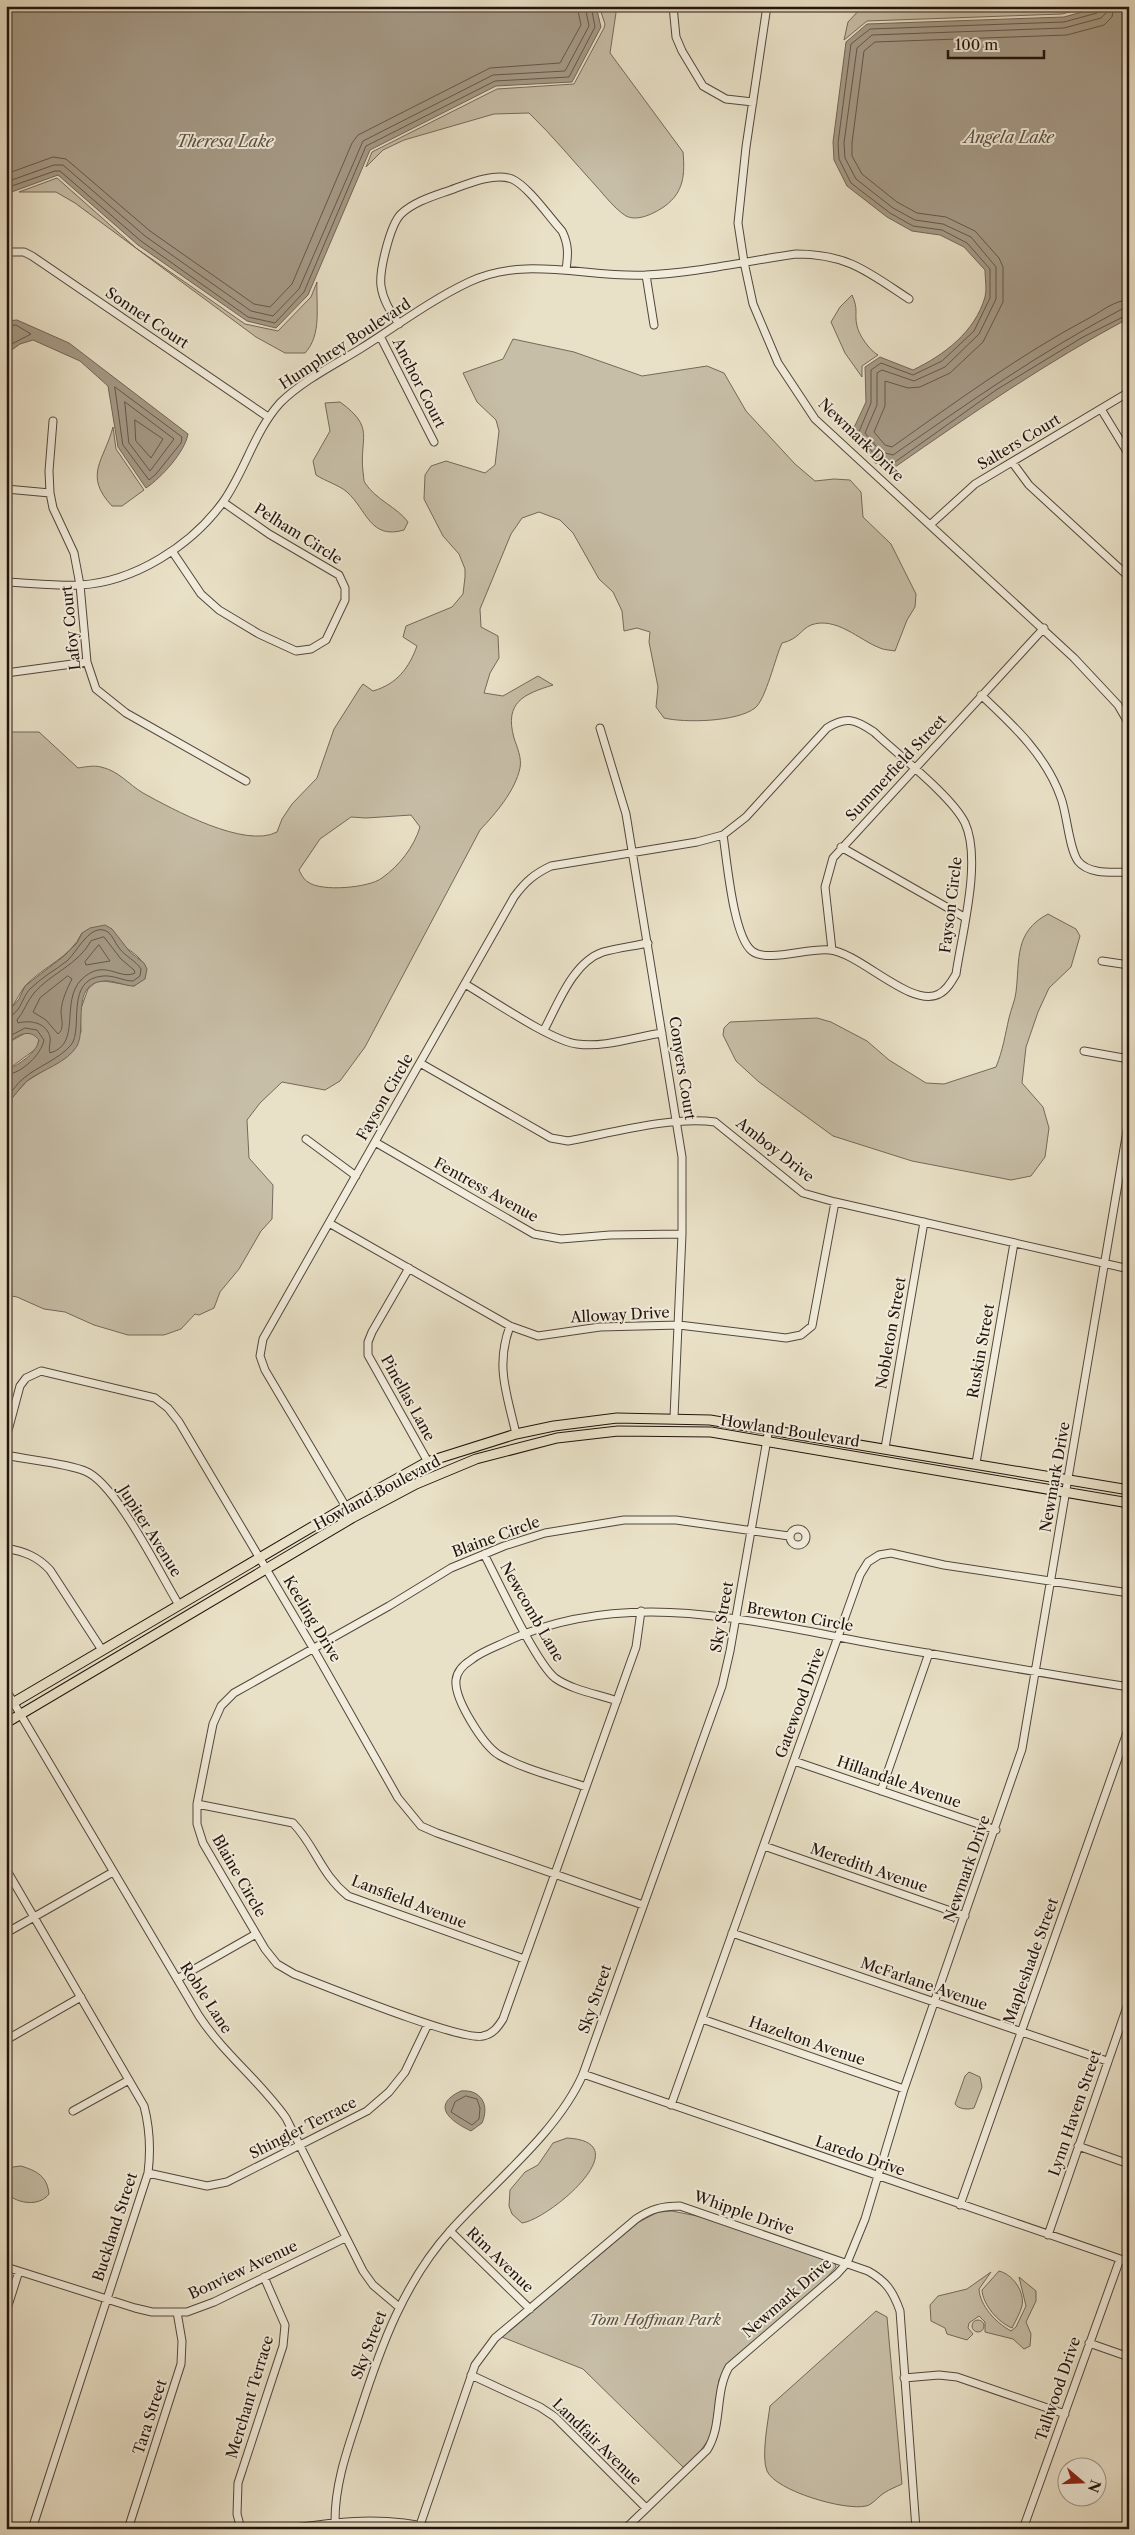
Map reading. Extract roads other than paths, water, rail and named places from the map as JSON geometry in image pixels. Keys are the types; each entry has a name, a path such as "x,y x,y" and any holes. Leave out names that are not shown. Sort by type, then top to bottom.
{"main road":[{"name":"Howland Boulevard","path":"10,1705 346,1507 427,1462 516,1434 601,1420 674,1417 769,1428 1129,1490"},
{"name":"Howland Boulevard","path":"6,1723 352,1518 416,1484 442,1472 519,1447 594,1432 674,1430 711,1432 1129,1503"},
{"path":"442,1472 449,1455"},
{"path":"416,1484 427,1462"}],"street":[{"path":"674,6 676,37 682,51 703,86 726,99 753,102"},
{"name":"Newmark Drive","path":"767,6 738,223 753,304 762,329 778,362 815,419 1044,628 1092,675 1118,705 1129,724"},
{"path":"399,324 386,303 381,285 383,266 392,231 401,215 421,201 472,182 501,177 511,179 520,184 567,240 569,250 566,270"},
{"name":"Sonnet Court","path":"6,252 24,252 32,256 268,417"},
{"name":"Humphrey Boulevard","path":"6,582 80,585 126,574 172,551 200,527 223,502 268,417 282,401 300,387 470,281 508,270 544,268 588,274 646,275 796,254 818,254 855,264 909,299"},
{"path":"646,275 654,325"},
{"name":"Anchor Court","path":"380,336 434,442"},
{"name":"Salters Court","path":"930,524 975,484 1129,392"},
{"path":"1101,409 1129,455"},
{"name":"Lafoy Court","path":"53,421 48,471 50,493 53,508 74,553 80,585 87,662 96,689 126,713 246,781"},
{"path":"1012,462 1029,485 1129,577"},
{"path":"6,489 50,493"},
{"name":"Pelham Circle","path":"172,551 201,594 219,610 259,634 296,651 311,649 326,640 346,600 345,588 339,574 269,534 223,502"},
{"name":"Summerfield Street","path":"832,950 825,887 833,858 913,768 1044,628"},
{"path":"6,672 87,662"},
{"path":"981,696 1029,742 1051,775 1061,798 1073,851 1078,861 1088,869 1129,872"},
{"name":"Fayson Circle","path":"346,1507 265,1370 260,1356 263,1339 514,897 524,883 536,873 551,866 697,842 723,835 746,817 827,728 840,720 860,722 874,732 953,805 965,824 973,864 956,974 949,986 939,994 928,997 916,995 860,962 832,950 814,949 764,955 752,952 743,940 738,925 723,835"},
{"name":"Conyers Court","path":"600,728 626,814 682,1157 682,1234 674,1417"},
{"path":"842,847 964,918"},
{"path":"544,1030 574,977 591,958 602,952 648,943"},
{"path":"1102,961 1129,965"},
{"path":"465,984 544,1030 578,1044 596,1044 662,1033"},
{"path":"1084,1051 1129,1059"},
{"name":"Amboy Drive","path":"420,1063 550,1138 568,1141 677,1122 700,1120 715,1122 803,1193 1129,1269"},
{"name":"Newmark Drive","path":"625,2529 707,2450 714,2439 723,2378 729,2367 825,2286 847,2263 855,2248 879,2176 904,2088 996,1830 1022,1749 1129,1120"},
{"path":"306,1139 356,1176"},
{"name":"Fentress Avenue","path":"374,1142 534,1234 562,1239 610,1235 682,1234"},
{"name":"Alloway Drive","path":"329,1223 510,1326 538,1336 600,1327 679,1325 786,1338 801,1335 812,1326 816,1314 835,1202"},
{"name":"Nobleton Street","path":"885,1448 924,1222"},
{"name":"Ruskin Street","path":"976,1463 1014,1243"},
{"name":"Pinellas Lane","path":"409,1268 372,1332 368,1342 368,1355 427,1462"},
{"path":"510,1326 504,1344 501,1363 516,1434"},
{"name":"Keeling Drive","path":"6,1438 20,1386 26,1378 42,1371 155,1398 168,1408 179,1422 314,1648 398,1798 421,1826 642,1906"},
{"name":"Sky Street","path":"335,2521 335,2498 339,2474 377,2359 399,2307 429,2257 450,2231 549,2127 570,2099 583,2074 722,1686 736,1619 769,1428"},
{"name":"Jupiter Avenue","path":"6,1455 86,1471 99,1479 115,1497 179,1605"},
{"name":"Blaine Circle","path":"641,1611 636,1647 503,2020 496,2030 483,2036 472,2037 428,2024 294,1974 277,1964 256,1934 203,1843 197,1824 197,1804 213,1724 221,1706 234,1693 451,1568 484,1554 545,1533 624,1520 676,1520 790,1536"},
{"path":"6,1548 27,1552 40,1560 50,1570 102,1650"},
{"name":"Gatewood Drive","path":"671,2105 860,1575 868,1562 879,1555 891,1553 944,1565 1129,1593"},
{"name":"Newcomb Lane","path":"484,1554 526,1633 554,1677 576,1687 617,1701"},
{"name":"Brewton Circle","path":"586,1787 512,1761 488,1747 456,1692 456,1678 461,1667 473,1658 526,1633 584,1618 641,1611 692,1613 736,1619 1129,1687"},
{"path":"881,1791 929,1653"},
{"name":"Roble Lane","path":"6,1690 10,1705 21,1715 211,2035 271,2096 286,2118 345,2238 373,2285 399,2307"},
{"name":"Mapleshade Street","path":"960,2205 1129,1727"},
{"name":"Hillandale Avenue","path":"794,1760 996,1830"},
{"name":"Lansfield Avenue","path":"197,1804 293,1822 303,1833 333,1884 348,1896 524,1960"},
{"name":"Meredith Avenue","path":"764,1846 965,1916"},
{"name":"Buckland Street","path":"6,1869 144,2106 150,2128 151,2150 148,2174 32,2529"},
{"path":"6,1933 113,1872"},
{"name":"McFarlane Avenue","path":"732,1933 1107,2061"},
{"path":"177,1980 256,1934"},
{"path":"6,2040 81,1997"},
{"name":"Lynn Haven Street","path":"1048,2235 1129,2001"},
{"name":"Hazelton Avenue","path":"702,2019 904,2088"},
{"name":"Shingler Terrace","path":"148,2174 207,2186 227,2182 300,2146 367,2110 389,2092 405,2072 428,2024"},
{"name":"Laredo Drive","path":"583,2074 1129,2262"},
{"path":"73,2111 129,2080"},
{"path":"1078,2146 1129,2164"},
{"name":"Whipple Drive","path":"420,2525 475,2365 495,2338 636,2219 649,2210 663,2206 680,2206 847,2263 884,2280 894,2293 900,2310 916,2529"},
{"name":"Rim Avenue","path":"450,2231 530,2309"},
{"name":"Bonview Avenue","path":"6,2267 152,2312 187,2312 214,2302 345,2238"},
{"name":"Tallwood Drive","path":"1024,2529 1120,2259"},
{"path":"6,2312 20,2271"},
{"name":"Merchant Terrace","path":"241,2529 237,2514 238,2483 283,2346 285,2325 264,2277"},
{"name":"Tara Street","path":"128,2529 181,2364 182,2341 178,2312"},
{"path":"1089,2343 1129,2356"},
{"path":"904,2378 939,2375 958,2376 1064,2414"},
{"name":"Landfair Avenue","path":"471,2376 540,2407 554,2417 646,2508"},
{"path":"288,2529 335,2521 368,2520 420,2525 436,2529"},
{"path":"6,2528 13,2529"}],"water":[{"name":"Theresa Lake","path":"6,6 596,6 601,27 572,82 496,86 370,150 308,295 276,328 247,321 138,245 58,175 6,194"},
{"name":"Angela Lake","path":"1104,6 1129,6 1129,318 1039,371 895,467 875,463 851,434 866,402 865,367 880,357 913,370 947,350 966,332 980,310 986,294 985,270 964,247 940,235 912,231 887,217 847,186 834,160 833,142 846,42 867,24 1064,17"},
{"path":"17,320 69,343 188,434 177,456 152,484 146,488 118,447 108,386 80,361 33,340 20,344 6,354 6,321"},
{"path":"105,925 112,929 130,952 144,963 147,969 145,979 134,986 104,981 93,984 87,989 83,998 80,1038 73,1052 60,1062 27,1081 6,1104 6,1071 31,1054 39,1040 27,1033 6,1044 6,1014 19,999 25,986 64,956 77,943 82,933 90,928"},
{"path":"461,2091 474,2093 479,2096 484,2104 485,2110 482,2123 471,2131 451,2118 445,2108 446,2102"}],"park label":[{"name":"Tom Hoffman Park","path":"655,2320"}]}
